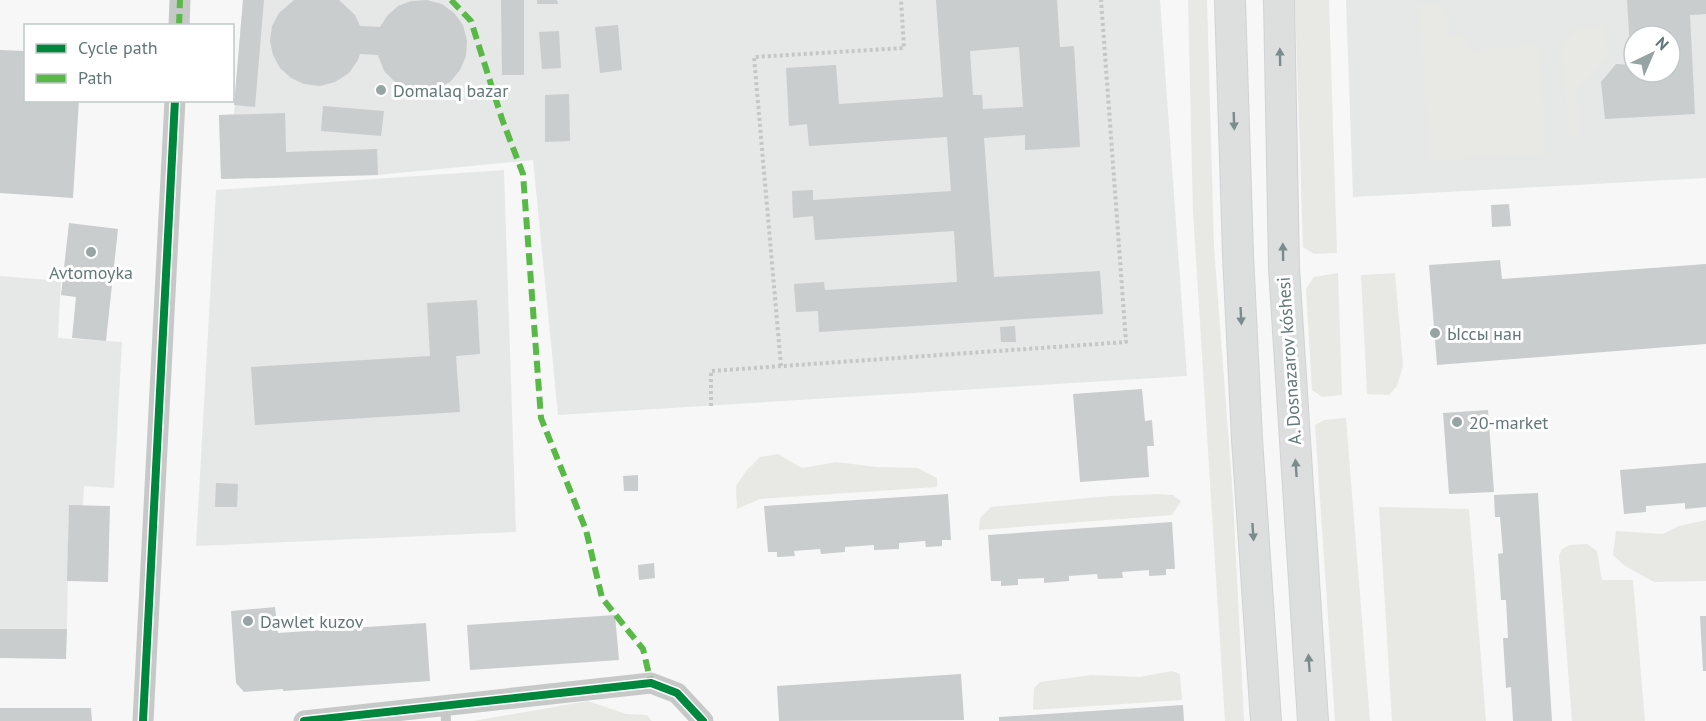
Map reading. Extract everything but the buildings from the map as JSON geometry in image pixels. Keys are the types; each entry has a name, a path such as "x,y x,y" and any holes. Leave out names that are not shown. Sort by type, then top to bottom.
{"main road":[{"path":"1230,0 1238,255 1266,721"},
{"name":"A. Dosnazarov kóshesi","path":"1279,0 1284,268 1313,721"}],"street":[{"path":"179,24 180,0"},
{"path":"143,721 175,102"},
{"path":"304,721 445,713 651,683 677,693 703,721"}],"path":[{"path":"781,366 754,57 904,48 901,0"},
{"path":"711,406 711,371 1126,342 1101,0"}],"shaded area":[{"path":"243,0 1160,0 1187,376 558,415 533,160 378,175 221,179 219,115 234,114"},
{"path":"1188,0 1207,0 1214,247 1233,497 1244,721 1225,721 1193,212"},
{"path":"1295,0 1329,0 1337,253 1314,254 1303,247"},
{"path":"1346,0 1706,0 1706,178 1353,197"},
{"path":"1436,3 1447,16 1448,36 1466,35 1467,50 1539,45 1546,154 1429,161 1419,4"},
{"path":"1605,25 1607,56 1577,89 1580,137 1569,135 1561,46 1579,27"},
{"path":"504,170 516,532 196,546 216,190"},
{"path":"1338,273 1342,395 1322,397 1312,390 1306,289 1314,277"},
{"path":"1395,273 1403,366 1397,386 1389,395 1367,394 1361,275"},
{"path":"0,276 61,281 58,338 122,342 114,488 84,486 83,506 69,506 67,629 0,629"},
{"path":"1346,418 1370,721 1335,721 1315,425 1324,420"},
{"path":"778,454 802,468 836,462 877,467 918,468 937,478 937,487 760,499 737,509 736,486 746,471 760,457"},
{"path":"1173,495 1181,501 1172,515 979,530 980,518 991,507 1110,496"},
{"path":"1379,507 1469,509 1486,721 1392,721"},
{"path":"1706,520 1706,581 1654,582 1625,566 1613,555 1616,531 1663,534 1679,526"},
{"path":"1587,544 1597,551 1602,580 1633,580 1645,721 1572,721 1559,556 1562,549 1570,545"},
{"path":"1172,671 1180,674 1182,700 1033,710 1034,688 1040,682 1092,675 1140,677"},
{"path":"588,701 626,714 647,715 652,721 473,721"}],"marked path":[{"path":"179,24 180,0"},
{"path":"451,0 471,21 502,119 523,174 541,418 586,530 602,598 643,649 651,683"}],"cycle path":[{"path":"143,721 175,102"},
{"path":"304,721 651,683 677,693 703,721"}],"place":[{"name":"Domalaq bazar","path":"381,90"},
{"name":"Avtomoyka","path":"91,252"},
{"name":"Ыссы нан","path":"1435,333"},
{"name":"20-market","path":"1457,422"},
{"name":"Dawlet kuzov","path":"248,621"}]}
